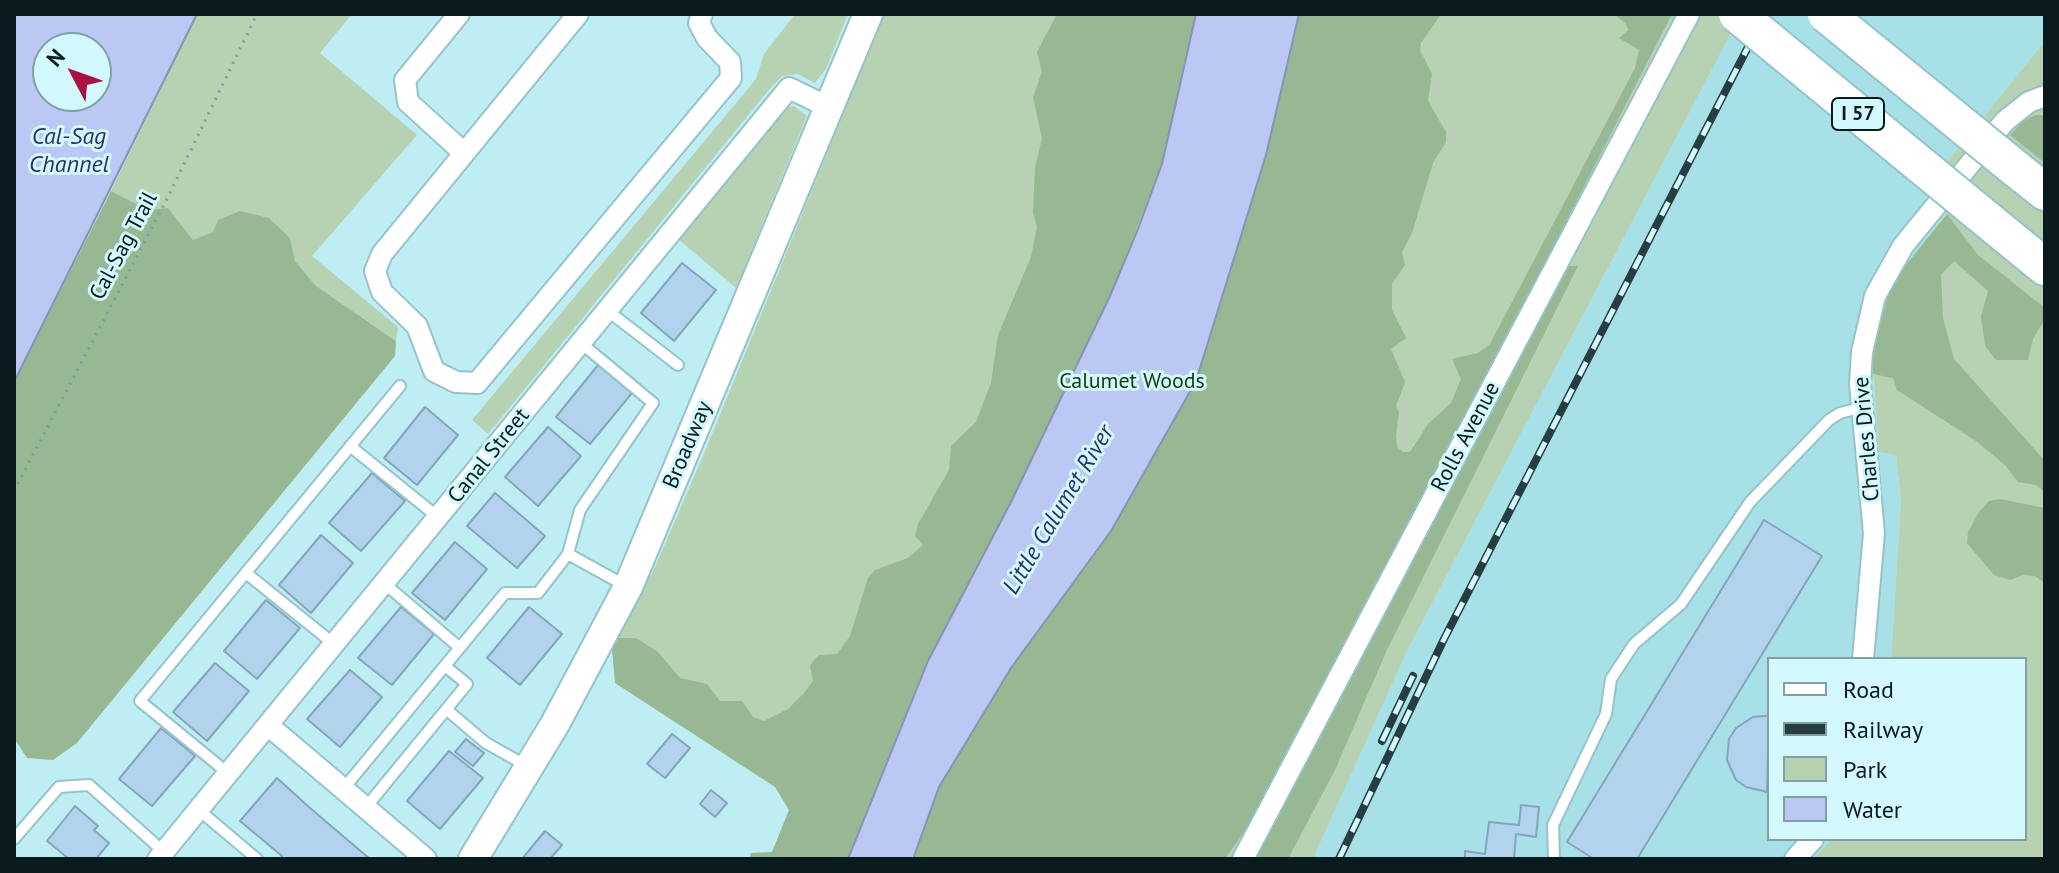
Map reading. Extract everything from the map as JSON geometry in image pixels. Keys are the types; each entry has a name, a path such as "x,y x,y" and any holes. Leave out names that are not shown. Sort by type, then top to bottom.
{"highway":[{"name":"I 57","path":"1737,14 2045,267"},
{"name":"I 57","path":"1826,14 2045,192"}],"street":[{"path":"459,14 405,80 408,102 464,153"},
{"path":"578,14 382,254 375,271 382,292 417,326 434,371 456,382 477,383 731,78 730,62 707,38 699,23 702,14"},
{"name":"Broadway","path":"473,859 530,767 628,587 868,14"},
{"name":"Rolls Avenue","path":"1243,859 1689,14"},
{"name":"Canal Street","path":"161,855 789,88 830,108"},
{"name":"Charles Drive","path":"1863,657 1874,533 1863,407 1862,352 1867,321 1885,273 1903,246 2005,121 2029,102 2045,96"},
{"path":"269,726 426,859"},
{"path":"1795,859 1811,841"}],"lane":[{"path":"608,311 678,365"},
{"path":"344,788 505,593 538,593 568,554 580,510 653,403 581,343"},
{"path":"229,774 140,701 400,386"},
{"path":"1554,859 1553,825 1606,714 1611,679 1634,644 1681,604 1750,502 1829,420 1840,413 1863,407"},
{"path":"350,446 439,518"},
{"path":"568,554 628,587"},
{"path":"246,573 335,645"},
{"path":"385,584 460,648"},
{"path":"367,806 467,684 445,666"},
{"path":"447,710 486,743 530,767"},
{"path":"14,839 59,787 89,785 161,855"},
{"path":"199,810 257,859"}],"path":[{"name":"Cal-Sag Trail","path":"14,491 166,201 257,14"}],"shaded area":[{"path":"1741,14 2045,14 2045,41 1922,193 1947,214 1901,271 1872,355 1879,452 1896,454 1901,501 1891,657 1767,657 1767,841 1830,841 1813,859 1313,859 1408,649"}],"green space":[{"path":"197,14 352,14 320,53 417,135 312,256 398,327 396,341 316,286 295,261 290,238 213,232 193,240 168,208 148,210 111,191"},
{"path":"795,14 848,14 826,69 815,83 798,74 783,76 772,86 488,434 472,420 756,79 764,54"},
{"name":"Calumet Woods","path":"884,14 1741,14 1408,649 1313,859 832,859 849,799 612,649 655,567 706,449"},
{"path":"1057,14 1196,14 1162,164 1110,296 1012,500 928,661 848,859 749,859 751,853 772,852 789,810 775,787 615,683 612,649 618,638 636,638 658,652 680,678 707,684 720,701 742,701 753,717 764,721 788,709 803,694 813,681 810,666 819,655 837,654 850,636 868,578 875,570 908,558 923,545 915,536 918,524 949,470 951,446 976,422 991,383 998,335 1031,257 1037,227 1033,213 1035,168 1042,138 1033,97 1042,72 1037,52"},
{"path":"1299,14 1441,14 1421,43 1420,50 1432,74 1428,101 1446,132 1446,142 1433,163 1412,233 1402,252 1405,265 1392,284 1392,310 1406,338 1391,349 1405,382 1396,406 1399,412 1397,447 1403,452 1410,452 1428,424 1451,403 1461,379 1452,359 1478,353 1490,344 1635,68 1639,50 1619,38 1628,30 1626,24 1614,14 1672,14 1409,529 1249,825 1225,859 913,859 939,787 1011,668 1111,531 1196,381 1266,155"},
{"path":"2045,41 2045,859 1813,859 1830,841 2027,841 2027,657 1891,657 1901,501 1896,455 1879,452 1872,355 1878,324 1901,271 1947,214 1922,193"},
{"path":"794,106 807,116 736,288 677,238 782,108"},
{"path":"2035,115 2045,115 2045,163 2010,135 2022,122"},
{"path":"111,191 148,210 168,208 193,240 213,232 218,220 240,211 269,218 290,238 295,261 316,286 396,341 395,356 77,743 53,760 27,758 14,738 14,382"},
{"path":"1947,214 1978,255 2045,308 2045,319 2033,339 2028,360 1996,360 1985,346 1981,316 1988,291 1954,261 1941,275 1943,318 1954,359 2045,461 2045,492 2036,485 2018,482 2005,465 1976,441 1897,390 1893,378 1873,374 1872,355 1888,296 1901,271"},
{"path":"1562,266 1578,266 1386,652 1335,770 1288,859 1244,859"},
{"path":"2000,499 2045,508 2045,602 2043,582 2035,576 2023,575 2010,580 1994,575 1967,543 1968,532 1979,512 1989,501"}],"water":[{"name":"Cal-Sag Channel","path":"14,14 197,14 14,382"},
{"name":"Little Calumet River","path":"1196,14 1299,14 1266,155 1196,381 1111,531 1011,668 939,787 913,859 848,859 928,661 1012,500 1110,296 1138,229 1162,164"}],"building":[{"path":"682,263 716,290 674,341 641,313"},
{"path":"598,365 632,393 590,444 556,417"},
{"path":"425,407 458,435 417,485 384,458"},
{"path":"548,427 581,456 538,506 505,477"},
{"path":"372,473 405,501 361,551 329,523"},
{"path":"495,493 545,536 517,568 467,526"},
{"path":"1764,520 1822,556 1637,859 1594,859 1567,842"},
{"path":"321,535 353,563 311,613 279,585"},
{"path":"455,542 487,569 445,620 412,593"},
{"path":"266,600 300,628 257,679 224,651"},
{"path":"401,607 434,634 392,685 358,658"},
{"path":"529,607 562,634 520,685 487,658"},
{"path":"215,663 249,691 207,741 173,712"},
{"path":"350,670 382,697 340,747 307,719"},
{"path":"1767,716 1767,792 1746,787 1736,780 1727,760 1729,739 1736,728 1753,717"},
{"path":"161,728 195,756 152,806 119,779"},
{"path":"672,734 690,748 665,778 647,764"},
{"path":"466,739 484,753 473,766 455,752"},
{"path":"449,751 483,778 440,829 407,801"},
{"path":"277,778 370,859 280,859 282,856 240,821"},
{"path":"711,790 727,803 715,817 700,804"},
{"path":"1521,805 1539,807 1536,837 1516,834 1514,859 1465,859 1465,851 1485,854 1489,822 1519,825"},
{"path":"75,806 98,826 94,830 109,843 96,859 69,859 47,841"},
{"path":"545,831 562,845 550,859 522,859"}],"railway":[{"path":"1339,859 1444,639 1765,14"},
{"path":"1382,741 1413,676"}]}
